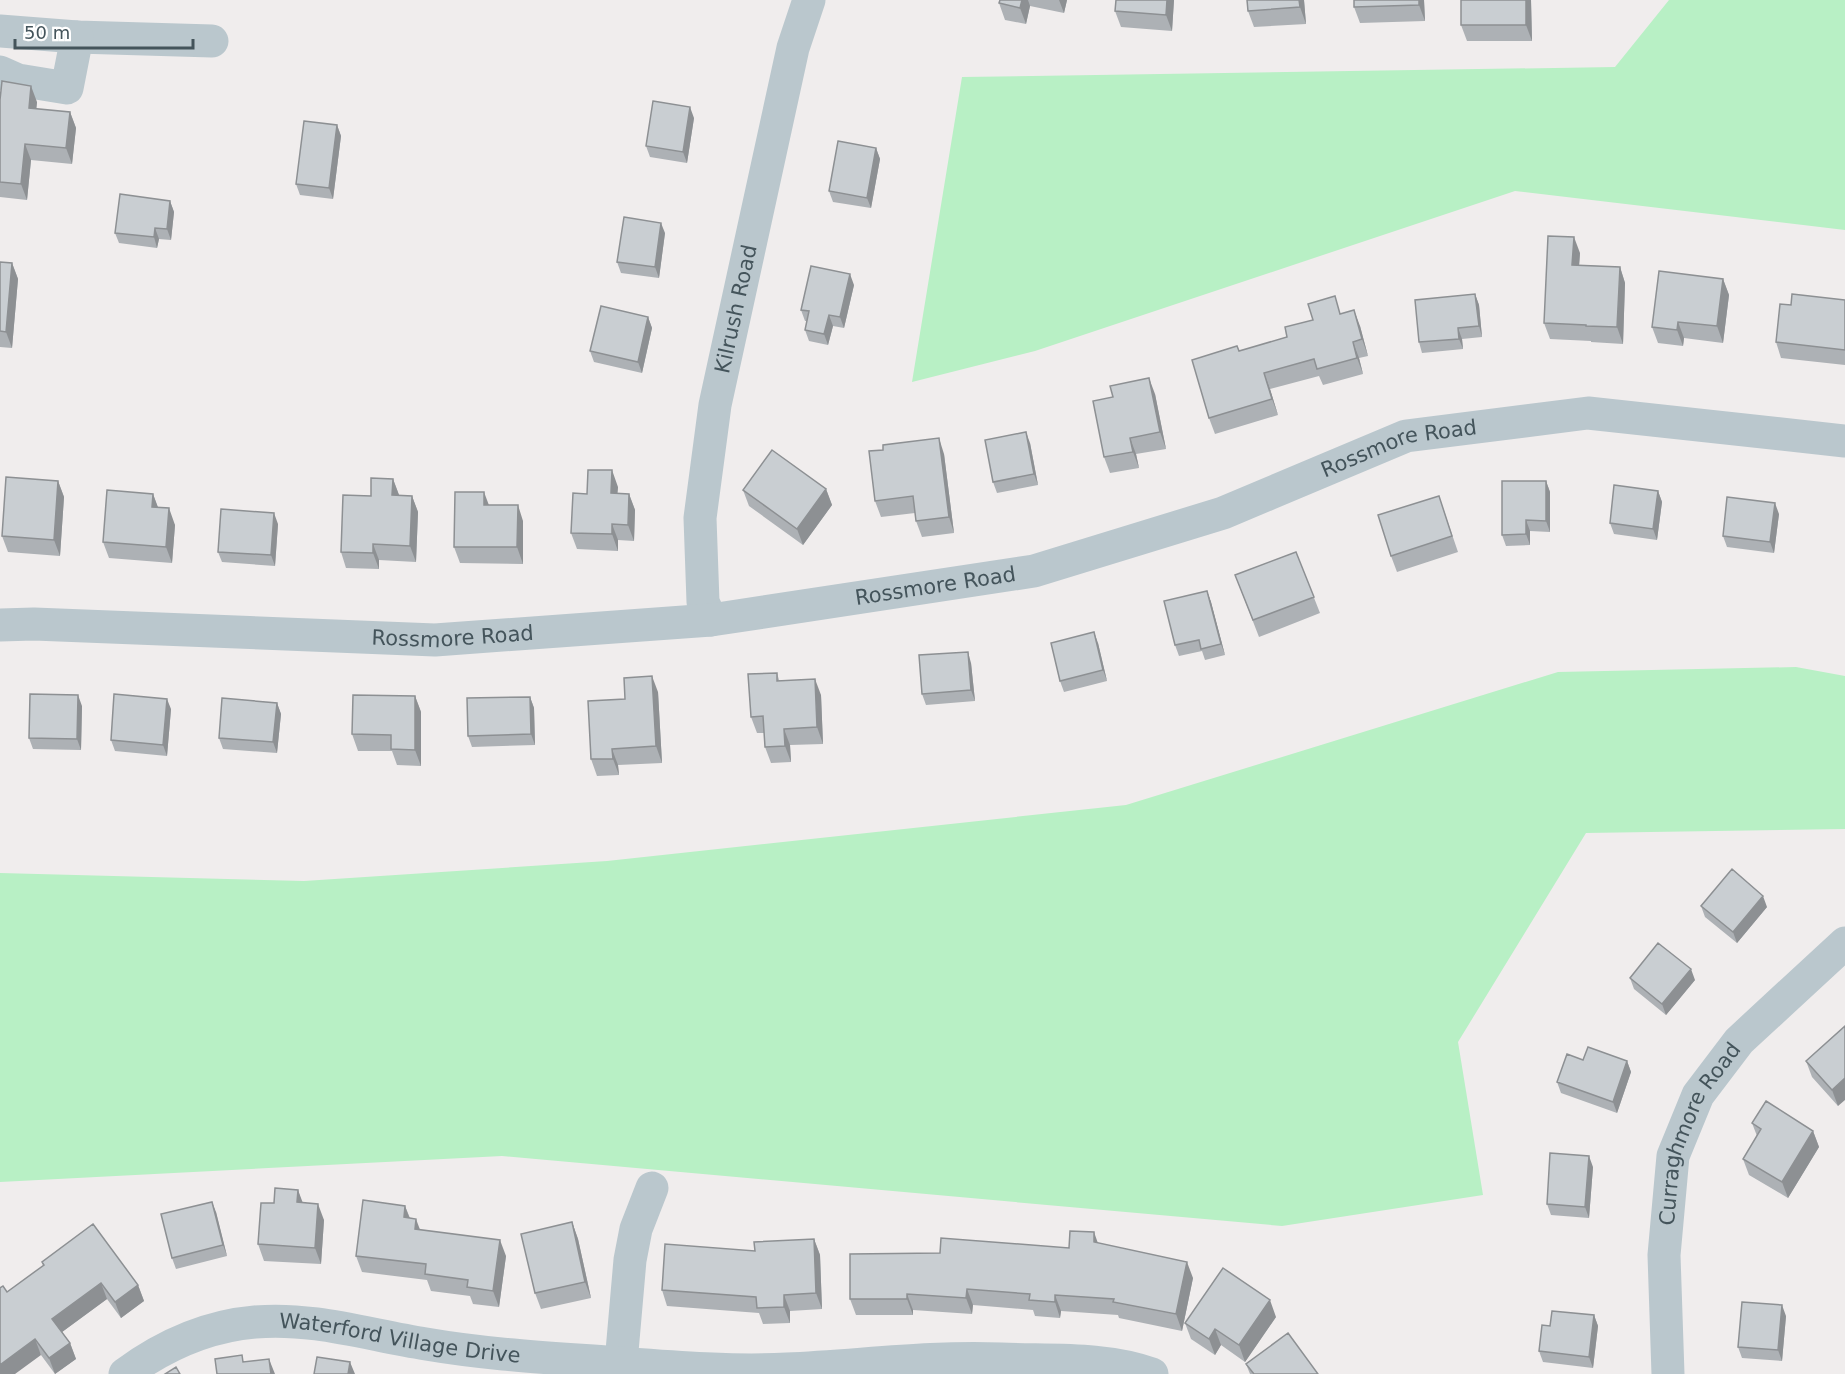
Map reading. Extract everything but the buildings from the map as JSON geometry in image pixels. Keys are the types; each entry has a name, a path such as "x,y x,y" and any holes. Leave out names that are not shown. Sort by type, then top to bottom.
{"street":[{"name":"Kilrush Road","path":"711,620 703,602 700,518 715,405 793,48 809,0"},
{"path":"0,31 77,37 213,41"},
{"path":"0,72 18,80 67,88 77,37"},
{"name":"Rossmore Road","path":"0,625 34,624 435,640 711,620 1034,571 1223,513 1406,436 1588,413 1845,441"},
{"name":"Curraghmore Road","path":"1668,1374 1664,1255 1674,1156 1698,1095 1739,1041 1845,944"},
{"path":"621,1363 630,1260 636,1229 652,1188"},
{"name":"Waterford Village Drive","path":"125,1374 142,1361 183,1340 219,1327 284,1321 336,1325 424,1344 493,1353 718,1370 786,1370 960,1358 1097,1363 1138,1369 1152,1374"}],"green space":[{"path":"1669,0 1845,0 1845,230 1515,191 1035,351 912,382 962,77 1615,67"},
{"path":"1796,667 1845,676 1845,829 1586,833 1458,1042 1483,1195 1282,1226 502,1156 0,1182 0,873 304,881 607,861 1126,805 1558,672"}]}
